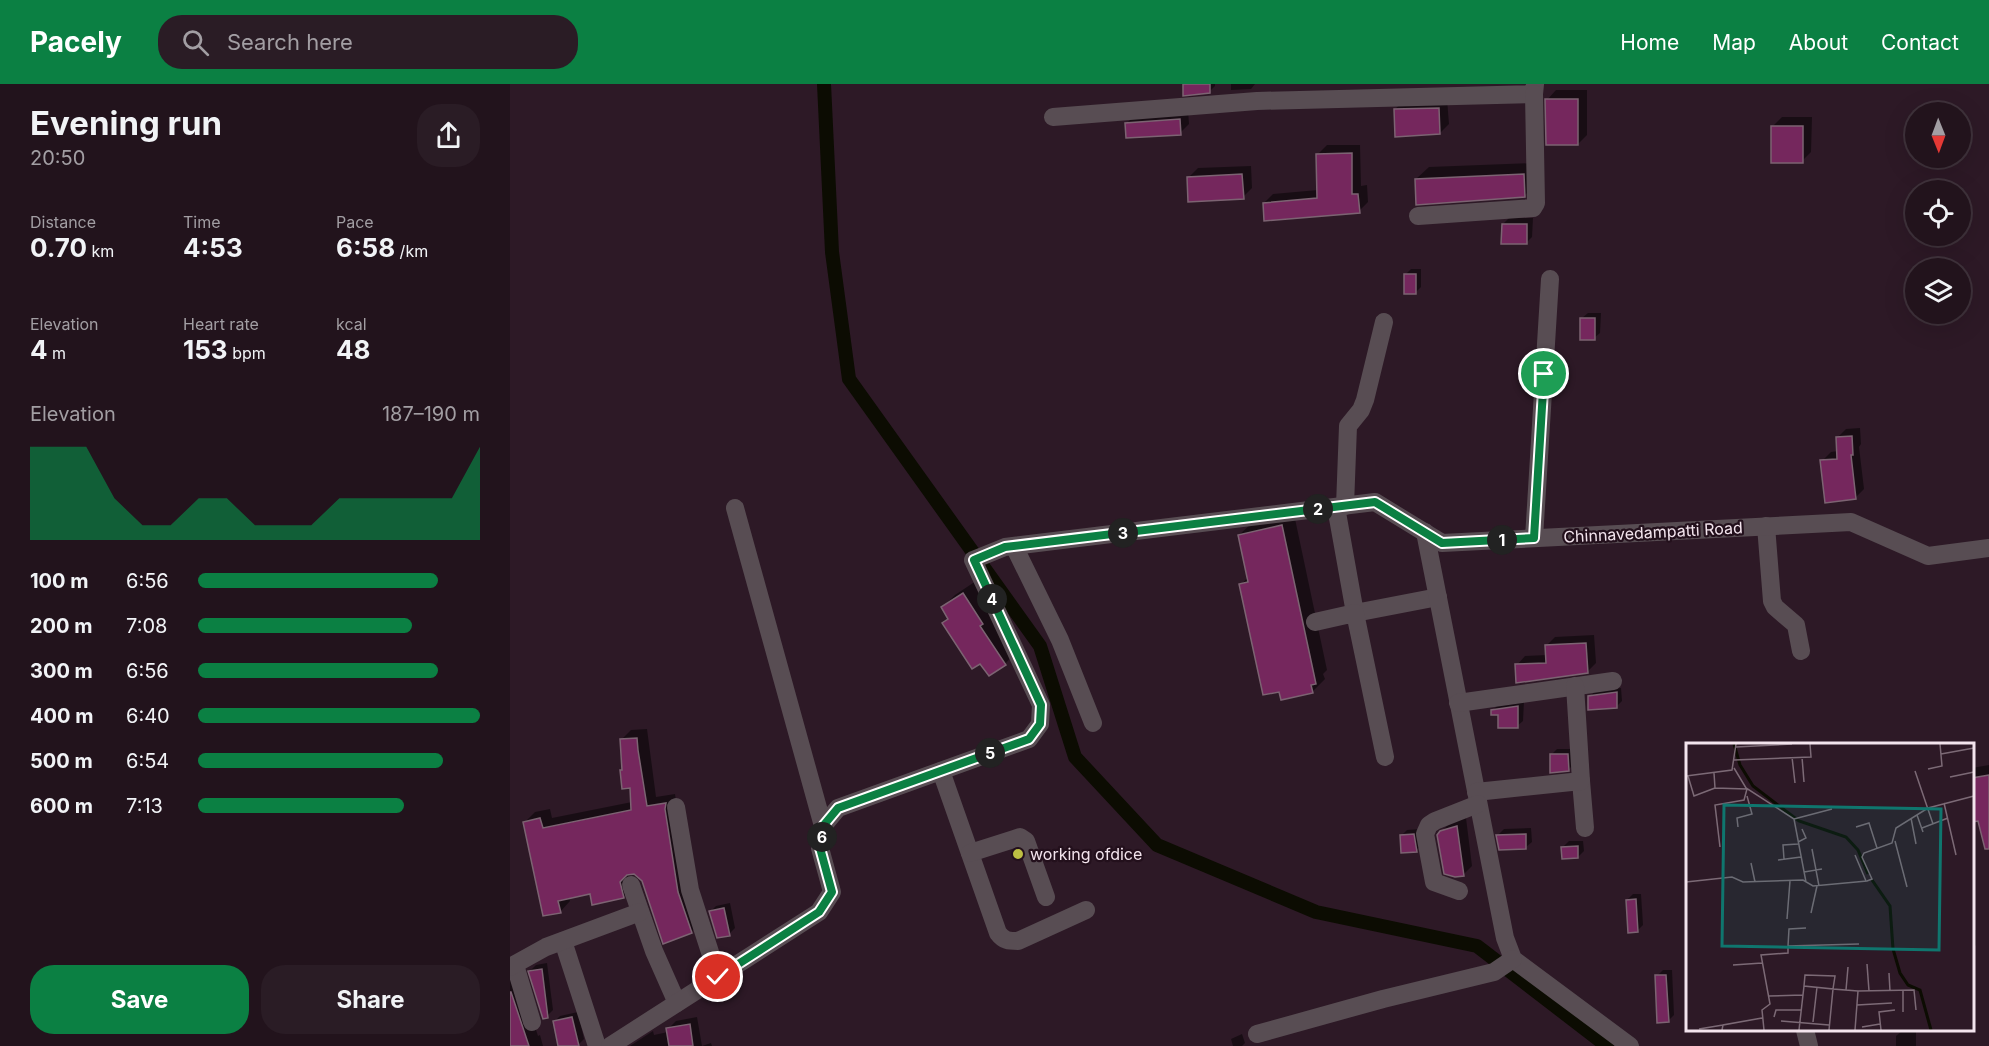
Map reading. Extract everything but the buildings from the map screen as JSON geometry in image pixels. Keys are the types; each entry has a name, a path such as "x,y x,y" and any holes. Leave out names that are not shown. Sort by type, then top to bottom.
{"street":[{"path":"1053,117 1257,101 1535,89 1536,203 1533,208 1418,216"},
{"path":"1534,538 1550,279"},
{"path":"1384,322 1365,400 1361,410 1348,426 1341,506 1355,613 1385,758"},
{"name":"Chinnavedampatti Road","path":"823,826 838,808 1029,739 1040,724 1041,705 974,560 1009,546 1375,502 1442,543 1851,522 1928,556 1989,548"},
{"path":"610,1046 819,912 832,892 820,848 823,826 735,508"},
{"path":"1766,526 1772,601 1775,607 1796,625 1801,651"},
{"path":"1425,532 1505,938 1513,959 1630,1046"},
{"path":"1009,546 1060,640 1093,723"},
{"path":"1315,622 1438,597"},
{"path":"1458,703 1613,681"},
{"path":"1575,686 1585,828"},
{"path":"941,771 998,933 1002,938 1018,941 1086,910"},
{"path":"1459,891 1434,882 1425,834 1429,825 1477,798 1581,781"},
{"path":"676,807 690,890 718,977"},
{"path":"970,853 1014,838 1020,837 1026,840 1046,897"},
{"path":"631,885 677,1003"},
{"path":"532,1022 512,966 546,947 640,912"},
{"path":"562,941 597,1046"},
{"path":"1257,1034 1383,999 1494,972 1513,959"},
{"path":"1805,1031 1809,1046"}],"waterway":[{"path":"824,84 832,252 849,379 1040,646 1075,757 1157,845 1316,912 1477,946 1607,1046"}],"place":[{"name":"working ofdice","path":"1018,854"}],"route":[{"path":"718,977 819,912 832,892 820,848 823,826 838,808 1029,739 1040,724 1041,705 974,560 1005,547 1375,502 1442,543 1534,538 1544,374"}]}
